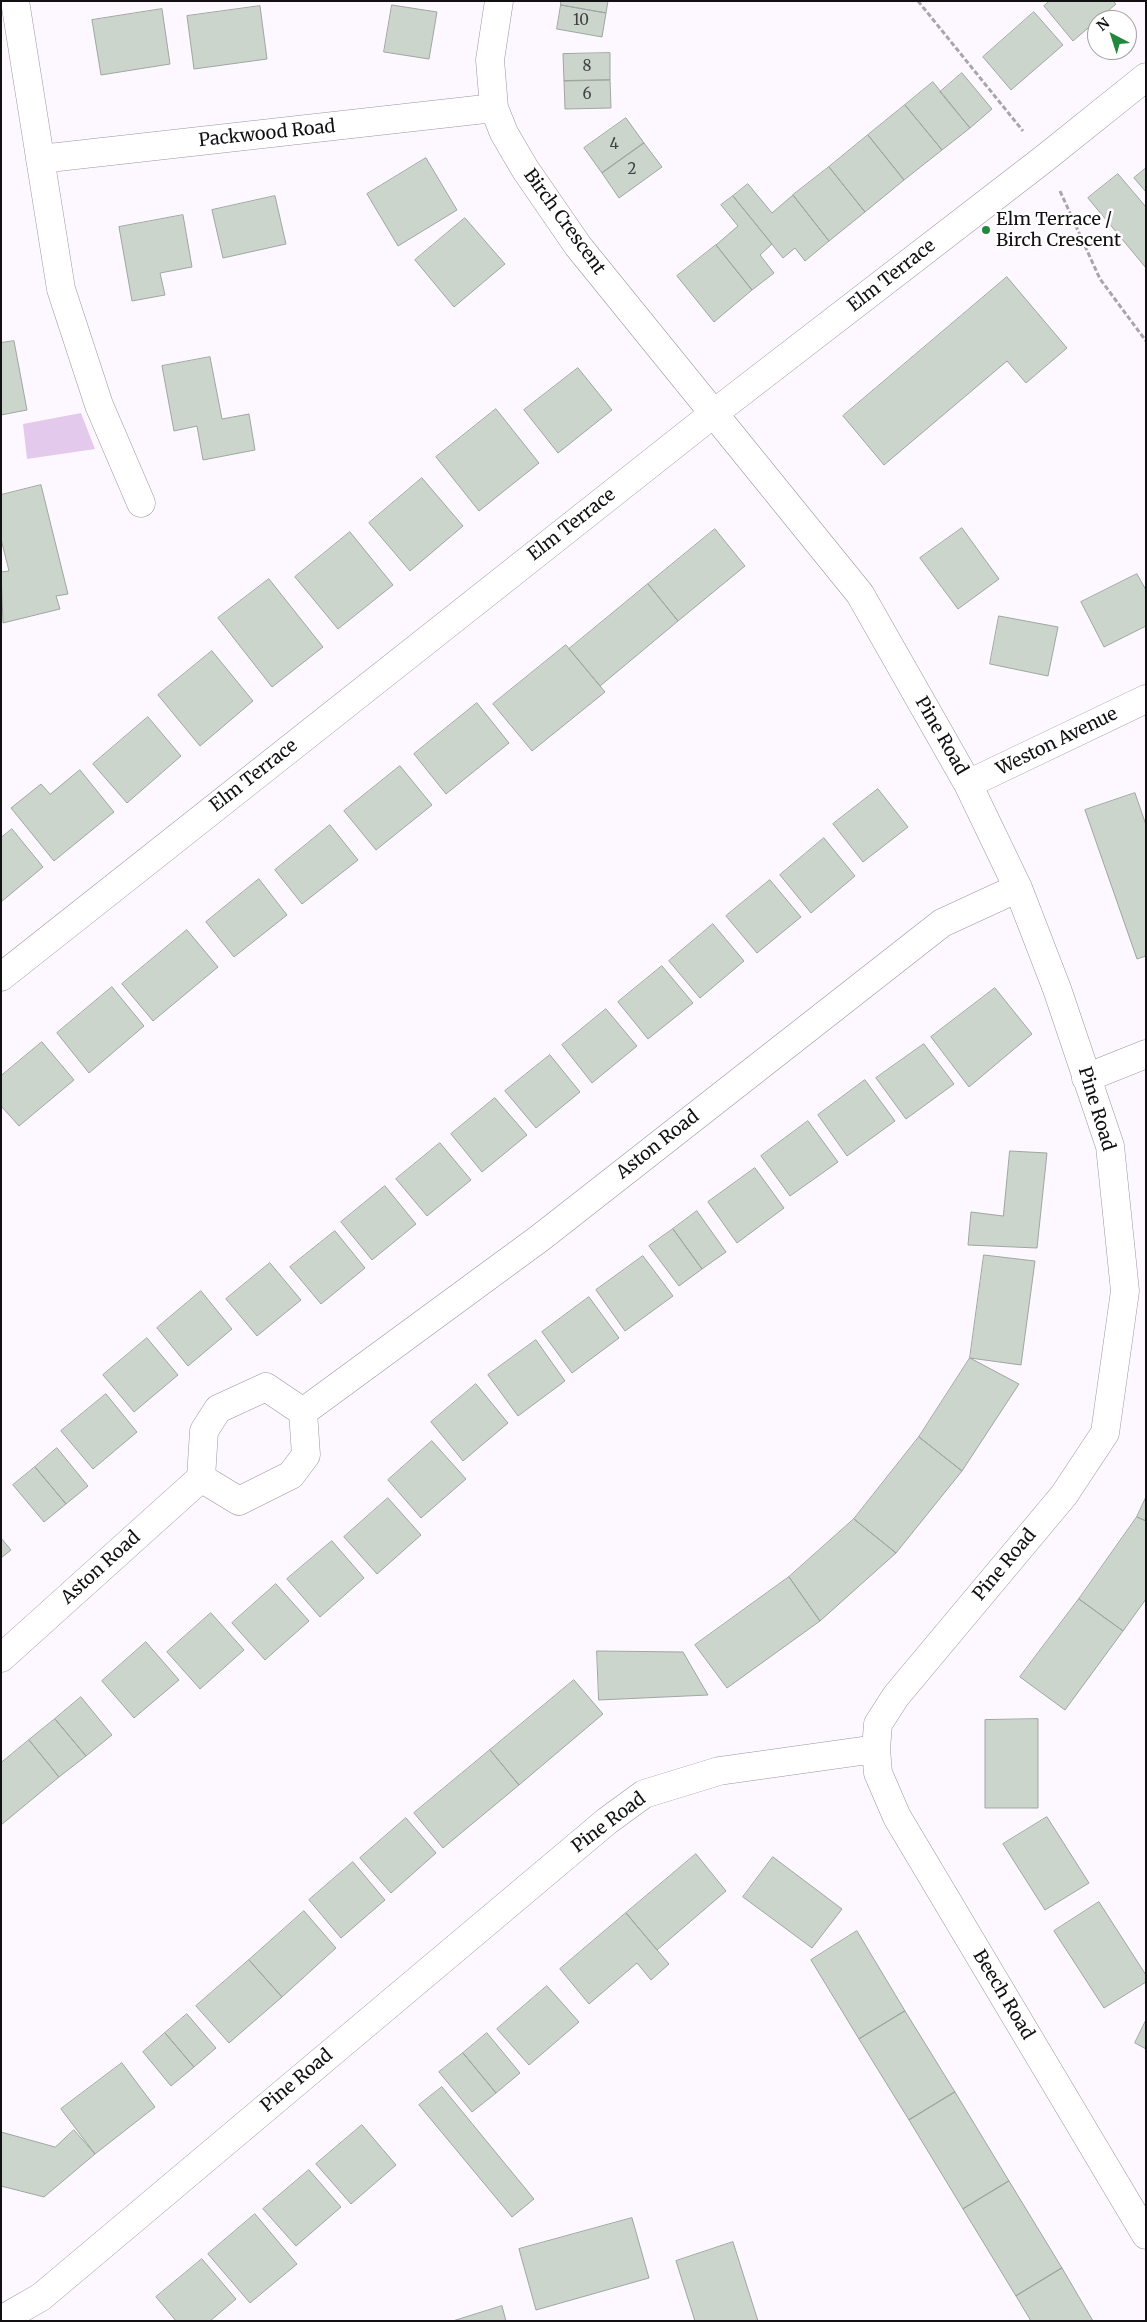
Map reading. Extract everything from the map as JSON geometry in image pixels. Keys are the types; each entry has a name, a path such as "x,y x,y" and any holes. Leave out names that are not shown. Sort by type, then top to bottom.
{"street":[{"path":"15,1 61,288 99,404 141,502"},
{"name":"Birch Crescent","path":"499,1 490,60 494,108 504,133 525,169 578,246 713,414"},
{"name":"Elm Terrace","path":"1,977 713,414 1045,158 1146,77"},
{"name":"Packwood Road","path":"40,159 494,108"},
{"name":"Pine Road","path":"1,2320 41,2297 607,1821 644,1794 719,1771 876,1749 878,1724 896,1696 1064,1495 1105,1433 1125,1291 1110,1146 1057,989 1018,888 968,784 860,594 713,414"},
{"name":"Weston Avenue","path":"968,784 1146,699"},
{"name":"Aston Road","path":"303,1412 540,1238 942,923 1018,888"},
{"path":"1086,1078 1146,1054"},
{"path":"266,1387 303,1412 306,1455 291,1475 238,1501 201,1478 204,1431 218,1409 266,1387"},
{"name":"Aston Road","path":"1,1658 201,1478"},
{"name":"Beech Road","path":"876,1749 878,1773 897,1817 1146,2235"}],"path":[{"path":"918,1 1045,158 1100,279 1146,341"}],"shaded area":[{"path":"81,413 95,449 27,459 23,424"}],"building":[{"path":"561,1 608,1 606,13 561,5"},
{"path":"1050,1 1113,1 1116,4 1109,10 1087,10 1087,29 1073,41 1044,6"},
{"path":"392,5 437,12 429,59 384,52"},
{"path":"561,5 606,13 602,37 557,29"},
{"path":"260,6 267,59 194,69 187,16"},
{"path":"162,9 170,64 101,75 92,20"},
{"path":"1034,12 1063,45 1011,90 983,57"},
{"path":"610,53 610,80 564,81 563,54"},
{"path":"962,73 992,109 970,128 940,92"},
{"path":"610,80 611,108 565,109 564,81"},
{"path":"933,82 970,128 942,150 905,105"},
{"path":"905,105 942,150 904,180 868,135"},
{"path":"626,118 644,143 602,173 584,148"},
{"path":"868,135 904,180 865,212 829,167"},
{"path":"644,143 662,167 619,198 602,173"},
{"path":"426,158 457,210 398,246 367,194"},
{"path":"829,167 865,212 829,241 793,195"},
{"path":"1146,168 1146,192 1134,178"},
{"path":"1118,174 1146,207 1146,268 1088,198"},
{"path":"748,184 772,213 793,195 829,241 805,261 795,248 783,258 733,196"},
{"path":"275,196 286,244 223,258 212,210"},
{"path":"733,196 772,244 760,255 774,273 752,290 716,245 738,226 721,205"},
{"path":"183,215 192,267 160,273 165,295 132,301 119,227"},
{"path":"465,218 505,264 454,307 415,260"},
{"path":"716,245 752,290 714,322 677,276"},
{"path":"1007,277 1067,348 1026,383 1007,361 884,465 843,416"},
{"path":"14,341 27,410 1,415 1,343"},
{"path":"210,357 222,419 249,414 255,450 203,460 197,426 174,431 162,366"},
{"path":"578,368 612,410 558,453 524,410"},
{"path":"496,409 539,463 479,511 436,457"},
{"path":"422,478 463,526 410,571 369,523"},
{"path":"41,485 68,594 56,596 60,609 3,623 1,572 9,571 1,539 1,495"},
{"path":"962,528 999,579 958,609 920,558"},
{"path":"715,529 745,566 678,621 648,584"},
{"path":"350,532 393,585 338,629 295,577"},
{"path":"1137,574 1146,590 1146,626 1104,647 1081,602"},
{"path":"269,579 323,647 272,687 218,618"},
{"path":"648,584 678,621 600,686 569,649"},
{"path":"999,616 1058,627 1048,676 990,664"},
{"path":"566,645 605,692 532,751 493,704"},
{"path":"212,651 253,701 200,746 158,695"},
{"path":"477,703 509,743 446,794 414,754"},
{"path":"148,717 181,756 127,803 93,764"},
{"path":"400,766 432,805 376,850 344,811"},
{"path":"80,770 114,812 54,861 11,808 41,784 50,794"},
{"path":"878,789 908,827 863,862 833,824"},
{"path":"1135,793 1146,825 1146,956 1137,959 1085,810"},
{"path":"330,825 358,860 302,904 275,870"},
{"path":"12,829 43,867 1,902 1,838"},
{"path":"824,838 855,876 811,913 780,875"},
{"path":"259,879 287,915 234,957 206,922"},
{"path":"770,880 801,917 757,953 726,916"},
{"path":"713,924 744,961 700,998 669,961"},
{"path":"187,930 218,967 153,1021 122,984"},
{"path":"662,966 693,1003 648,1039 618,1002"},
{"path":"112,987 144,1026 89,1073 57,1033"},
{"path":"995,988 1032,1034 969,1087 931,1037"},
{"path":"606,1009 637,1046 592,1083 562,1045"},
{"path":"42,1042 74,1080 19,1126 1,1106 1,1076"},
{"path":"924,1044 954,1084 906,1119 876,1078"},
{"path":"550,1055 580,1092 536,1128 505,1091"},
{"path":"865,1080 895,1121 847,1156 818,1115"},
{"path":"495,1098 527,1135 482,1172 451,1134"},
{"path":"808,1121 838,1162 790,1196 761,1156"},
{"path":"440,1143 471,1180 427,1216 396,1179"},
{"path":"1010,1151 1047,1153 1037,1248 968,1245 971,1212 1003,1216"},
{"path":"755,1168 784,1208 737,1243 708,1202"},
{"path":"385,1186 416,1224 372,1260 341,1222"},
{"path":"697,1211 726,1252 702,1269 673,1229"},
{"path":"673,1229 702,1269 679,1286 649,1246"},
{"path":"335,1231 365,1268 321,1304 290,1267"},
{"path":"984,1255 1035,1261 1021,1365 970,1358"},
{"path":"643,1256 673,1296 625,1331 596,1290"},
{"path":"270,1263 301,1300 257,1336 226,1299"},
{"path":"201,1291 232,1329 188,1366 157,1328"},
{"path":"589,1297 619,1338 572,1373 542,1332"},
{"path":"147,1338 178,1375 134,1412 103,1375"},
{"path":"536,1340 565,1381 518,1416 488,1375"},
{"path":"970,1358 1019,1384 962,1471 919,1437"},
{"path":"476,1384 508,1423 463,1461 431,1422"},
{"path":"106,1394 137,1432 93,1469 61,1431"},
{"path":"919,1437 962,1471 896,1553 854,1519"},
{"path":"432,1441 466,1479 421,1518 388,1480"},
{"path":"57,1448 88,1486 66,1504 35,1467"},
{"path":"35,1467 66,1504 44,1522 13,1485"},
{"path":"1146,1497 1146,1521 1137,1517"},
{"path":"388,1498 421,1535 377,1574 344,1537"},
{"path":"1137,1517 1146,1521 1146,1599 1123,1631 1079,1599"},
{"path":"854,1519 896,1553 820,1621 789,1577"},
{"path":"1,1538 11,1550 1,1558"},
{"path":"332,1541 364,1578 320,1617 287,1579"},
{"path":"789,1577 820,1621 727,1688 695,1645"},
{"path":"276,1584 309,1621 265,1660 232,1623"},
{"path":"1079,1599 1123,1631 1065,1710 1020,1677"},
{"path":"211,1613 244,1650 200,1689 167,1652"},
{"path":"146,1642 179,1680 134,1718 102,1681"},
{"path":"597,1651 683,1652 708,1695 599,1700"},
{"path":"574,1680 603,1714 519,1785 490,1750"},
{"path":"81,1697 112,1735 86,1756 55,1719"},
{"path":"55,1719 86,1756 59,1777 29,1740"},
{"path":"1038,1719 1038,1808 985,1808 985,1720"},
{"path":"29,1740 59,1777 1,1825 1,1763"},
{"path":"490,1750 519,1785 443,1848 414,1813"},
{"path":"1047,1817 1089,1883 1045,1910 1003,1844"},
{"path":"406,1818 436,1853 391,1893 360,1858"},
{"path":"696,1854 726,1891 657,1950 626,1913"},
{"path":"773,1857 842,1909 812,1948 743,1897"},
{"path":"353,1862 385,1900 341,1938 309,1900"},
{"path":"1099,1902 1146,1975 1146,1982 1104,2008 1054,1931"},
{"path":"304,1911 336,1948 282,1997 249,1960"},
{"path":"626,1913 669,1964 651,1980 637,1963 589,2004 560,1969"},
{"path":"857,1931 905,2011 859,2039 811,1960"},
{"path":"249,1960 282,1997 229,2043 196,2006"},
{"path":"547,1986 579,2022 529,2065 497,2029"},
{"path":"905,2011 955,2092 909,2120 859,2039"},
{"path":"187,2014 216,2048 194,2067 165,2033"},
{"path":"1146,2020 1146,2049 1135,2043"},
{"path":"165,2033 194,2067 171,2086 143,2052"},
{"path":"487,2033 520,2073 496,2093 463,2053"},
{"path":"463,2053 496,2093 472,2112 439,2072"},
{"path":"122,2063 155,2107 95,2154 61,2109"},
{"path":"442,2087 534,2199 512,2217 419,2105"},
{"path":"955,2092 1009,2181 963,2209 909,2120"},
{"path":"362,2125 396,2165 351,2204 316,2164"},
{"path":"74,2130 95,2154 44,2197 1,2186 1,2132 55,2147"},
{"path":"309,2170 341,2207 296,2246 263,2209"},
{"path":"1009,2181 1062,2268 1016,2296 963,2209"},
{"path":"255,2214 297,2264 250,2303 208,2254"},
{"path":"632,2218 649,2278 536,2310 519,2249"},
{"path":"733,2242 758,2321 695,2321 676,2261"},
{"path":"202,2259 236,2299 210,2321 176,2321 156,2297"},
{"path":"1062,2268 1093,2321 1031,2321 1016,2296"},
{"path":"502,2306 506,2321 453,2321"}],"place":[{"name":"Elm Terrace / Birch Crescent","path":"986,230"}]}
